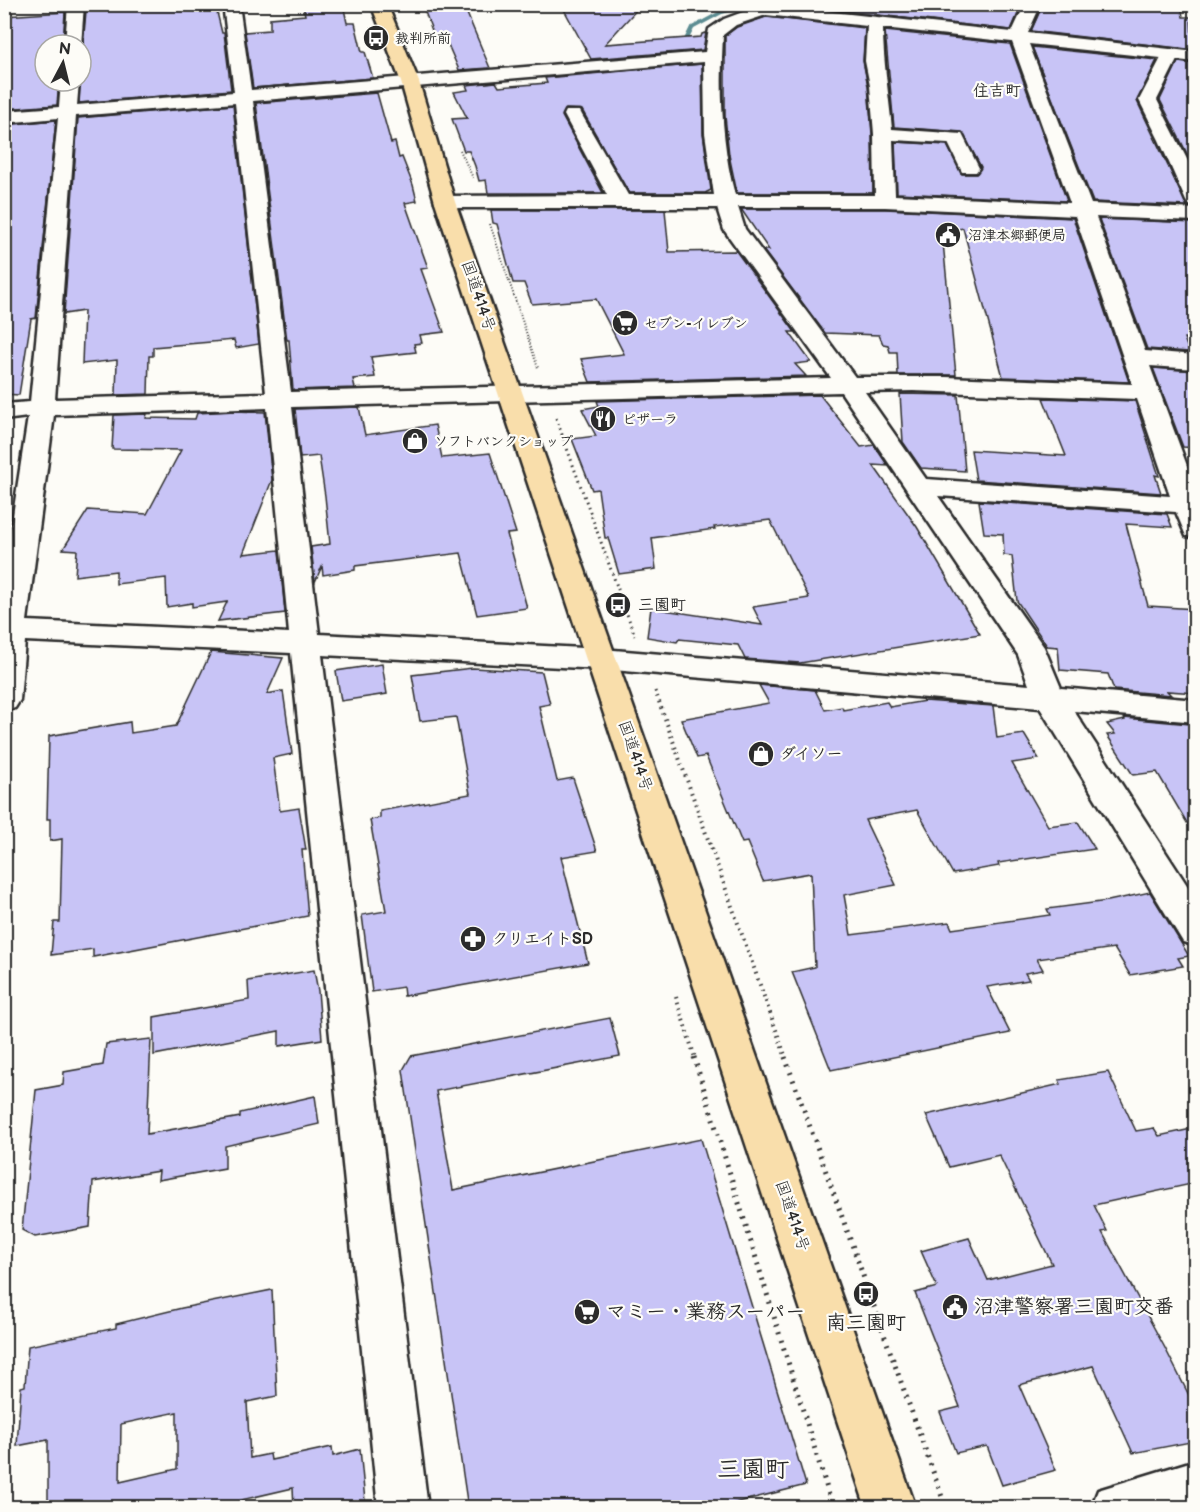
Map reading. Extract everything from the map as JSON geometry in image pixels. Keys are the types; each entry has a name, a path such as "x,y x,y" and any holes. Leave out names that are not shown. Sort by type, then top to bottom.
{"highway":[{"name":"国道414号","path":"378,4 410,82 445,202 512,392 891,1508"}],"street":[{"path":"74,33 76,4"},
{"path":"231,4 260,223 403,1508"},
{"path":"781,4 730,22 715,33 713,102 723,200 735,230 849,386 1033,654 1048,696 1196,931"},
{"path":"1033,4 1018,36 1083,210 1146,392 1191,504 1196,530"},
{"path":"728,6 1196,57"},
{"path":"875,21 874,61 879,86 883,134 885,201"},
{"path":"1172,54 1148,100 1196,201"},
{"path":"4,117 713,56"},
{"path":"4,700 8,632 42,408 69,93"},
{"path":"573,115 620,200"},
{"path":"883,134 955,138 969,168"},
{"path":"445,202 885,201 1196,215"},
{"path":"1134,358 1196,362"},
{"path":"4,412 42,408 512,392 880,384 1146,392"},
{"path":"916,486 1191,504"},
{"path":"8,632 41,630 602,659 1048,696 1196,711"},
{"path":"1116,1508 1196,1485"}],"path":[{"path":"456,141 483,202 547,393 946,1508"}],"building":[{"path":"90,4 121,4 121,9 215,4 222,33 224,33 231,90 79,103 79,93 93,93 93,33 84,33 86,11"},
{"path":"343,4 347,23 355,23 362,52 365,52 373,78 253,88 245,32 270,30 270,18 305,15 303,6"},
{"path":"422,4 463,4 490,68 459,70 446,40 436,41"},
{"path":"561,4 642,4 605,44 701,37 706,33 703,50 591,59"},
{"path":"804,4 837,7 838,4 1022,4 1011,30 799,6"},
{"path":"1043,4 1181,4 1183,17 1191,17 1192,39 1196,39 1196,50 1031,31"},
{"path":"65,12 64,33 33,33 33,93 58,93 57,105 4,109 4,16"},
{"path":"766,17 865,28 863,61 868,86 872,134 873,193 737,193 729,155 725,116 725,36 737,27"},
{"path":"885,31 1010,44 1067,201 897,193 895,142 947,145 962,174 976,174 981,167 962,132 894,127"},
{"path":"1032,47 1157,60 1137,101 1187,206 1093,202"},
{"path":"1178,62 1196,64 1196,171 1160,100"},
{"path":"702,64 703,133 711,190 705,193 629,193 582,110 566,109 562,116 603,193 488,193 486,180 479,181 469,151 464,151 452,119 467,118 454,92 468,90 466,85 496,82 499,87 547,83 545,78"},
{"path":"377,93 391,143 395,142 399,158 402,157 413,185 417,201 405,203 428,268 421,269 444,332 420,335 422,343 414,344 416,352 371,357 375,377 353,379 355,388 293,390 289,340 287,340 256,103"},
{"path":"233,105 259,344 236,348 234,340 153,347 153,356 149,356 148,394 116,395 117,360 82,364 84,311 64,314 78,118"},
{"path":"56,120 36,318 31,319 19,395 4,394 4,162 12,133 4,133 4,125"},
{"path":"741,209 885,209 1073,218 1129,382 1003,377 963,228 942,232 956,375 898,375 897,352 890,352 888,345 883,344 879,335 825,333 763,250 769,250"},
{"path":"491,210 665,210 669,252 736,251 795,332 789,332 811,362 795,364 806,376 590,382 581,359 624,354 596,299 532,304 524,283 513,283 497,224 493,223"},
{"path":"1099,219 1196,223 1196,339 1184,338 1189,352 1147,349"},
{"path":"1153,368 1196,371 1196,448 1183,447"},
{"path":"900,394 958,395 965,471 921,468 903,442"},
{"path":"820,395 861,447 874,445 888,466 873,465 917,527 980,634 800,663 745,659 738,645 679,639 677,642 647,637 651,608 762,625 753,607 809,598 770,520 652,538 656,569 619,574 608,538 605,538 598,489 592,490 572,439 596,436 582,409 599,406 597,401"},
{"path":"1043,398 1135,401 1159,476 1155,475 1161,493 976,480 971,450 1066,456"},
{"path":"359,407 365,435 435,425 442,458 490,453 516,533 507,534 527,608 477,615 461,553 355,566 355,570 323,575 322,566 315,582 311,547 330,544 325,496 319,456 300,458 295,409"},
{"path":"265,412 272,480 243,554 279,550 285,613 218,621 227,602 192,607 192,603 167,607 166,578 116,584 116,571 75,576 77,550 63,549 88,510 147,514 181,450 112,449 114,415 147,414 146,418 195,419 197,413"},
{"path":"979,501 1167,514 1172,527 1126,524 1148,606 1196,609 1196,693 1167,691 1171,695 1114,690 1108,674 1060,670 1058,647 1047,646 1017,601 1012,556 1004,555 1003,534 984,533"},
{"path":"211,652 283,658 267,694 283,691 292,754 273,758 280,811 299,808 306,850 302,850 308,916 93,957 93,949 51,955 54,922 60,922 62,839 50,841 50,819 47,819 49,736 130,722 131,733 176,726"},
{"path":"382,664 387,694 341,701 336,671"},
{"path":"473,668 542,672 550,704 539,706 557,781 573,778 597,851 561,857 588,963 404,996 403,987 372,992 362,915 386,911 370,820 380,818 380,811 470,794 456,717 420,721 412,675"},
{"path":"759,685 815,690 825,710 842,707 843,710 887,702 890,707 925,701 993,706 997,738 1024,734 1039,759 1012,763 1048,826 1078,822 1095,849 998,863 999,866 953,874 917,810 865,820 896,885 844,895 851,935 949,922 952,929 1050,915 1047,909 1108,901 1150,892 1189,956 1178,958 1183,966 1130,975 1114,948 1037,959 1043,970 1025,973 1029,980 987,987 1010,1033 831,1070 792,972 815,967 811,873 763,881 747,842 742,843 706,756 697,758 681,719 769,703"},
{"path":"1124,718 1190,724 1196,732 1196,838 1157,772 1133,775 1107,735 1115,734 1107,724 1125,720"},
{"path":"314,970 322,1039 279,1046 279,1031 154,1055 154,1017 249,1000 248,981"},
{"path":"610,1018 620,1056 436,1091 453,1190 701,1139 806,1485 715,1508 468,1508 403,1070 411,1056"},
{"path":"151,1039 147,1134 240,1117 240,1113 315,1096 319,1124 225,1146 225,1168 158,1180 159,1171 93,1182 90,1227 35,1237 22,1230 36,1090 63,1085 64,1072 103,1065 106,1044"},
{"path":"1108,1072 1136,1131 1154,1128 1159,1136 1196,1128 1196,1183 1094,1205 1107,1231 1102,1232 1196,1409 1196,1441 1133,1453 1093,1366 1019,1385 1056,1470 1002,1485 987,1446 956,1453 940,1412 960,1407 915,1293 937,1287 921,1251 969,1238 988,1280 1052,1264 999,1155 949,1167 926,1115 1061,1084 1059,1080"},
{"path":"272,1290 277,1396 247,1402 250,1458 270,1454 271,1460 332,1447 333,1456 360,1449 365,1501 335,1508 294,1508 293,1488 241,1500 242,1508 48,1508 48,1440 17,1446 21,1387 25,1386 28,1346 116,1328 116,1324","holes":["177,1412 177,1469 120,1482 121,1424"]}],"waterway":[{"path":"666,79 692,28 720,13 756,4"}],"place":[{"name":"裁判所前","path":"376,38"},
{"name":"沼津本郷郵便局","path":"948,235"},
{"name":"セブン-イレブン","path":"625,323"},
{"name":"ピザーラ","path":"603,419"},
{"name":"ソフトバンクショップ","path":"415,441"},
{"name":"三園町","path":"618,605"},
{"name":"ダイソー","path":"761,754"},
{"name":"クリエイトSD","path":"473,939"},
{"name":"南三園町","path":"866,1294"},
{"name":"沼津警察署三園町交番","path":"955,1307"},
{"name":"マミー・業務スーパー","path":"587,1312"}],"district":[{"name":"住吉町","path":"997,91"},
{"name":"三園町","path":"753,1469"}]}
